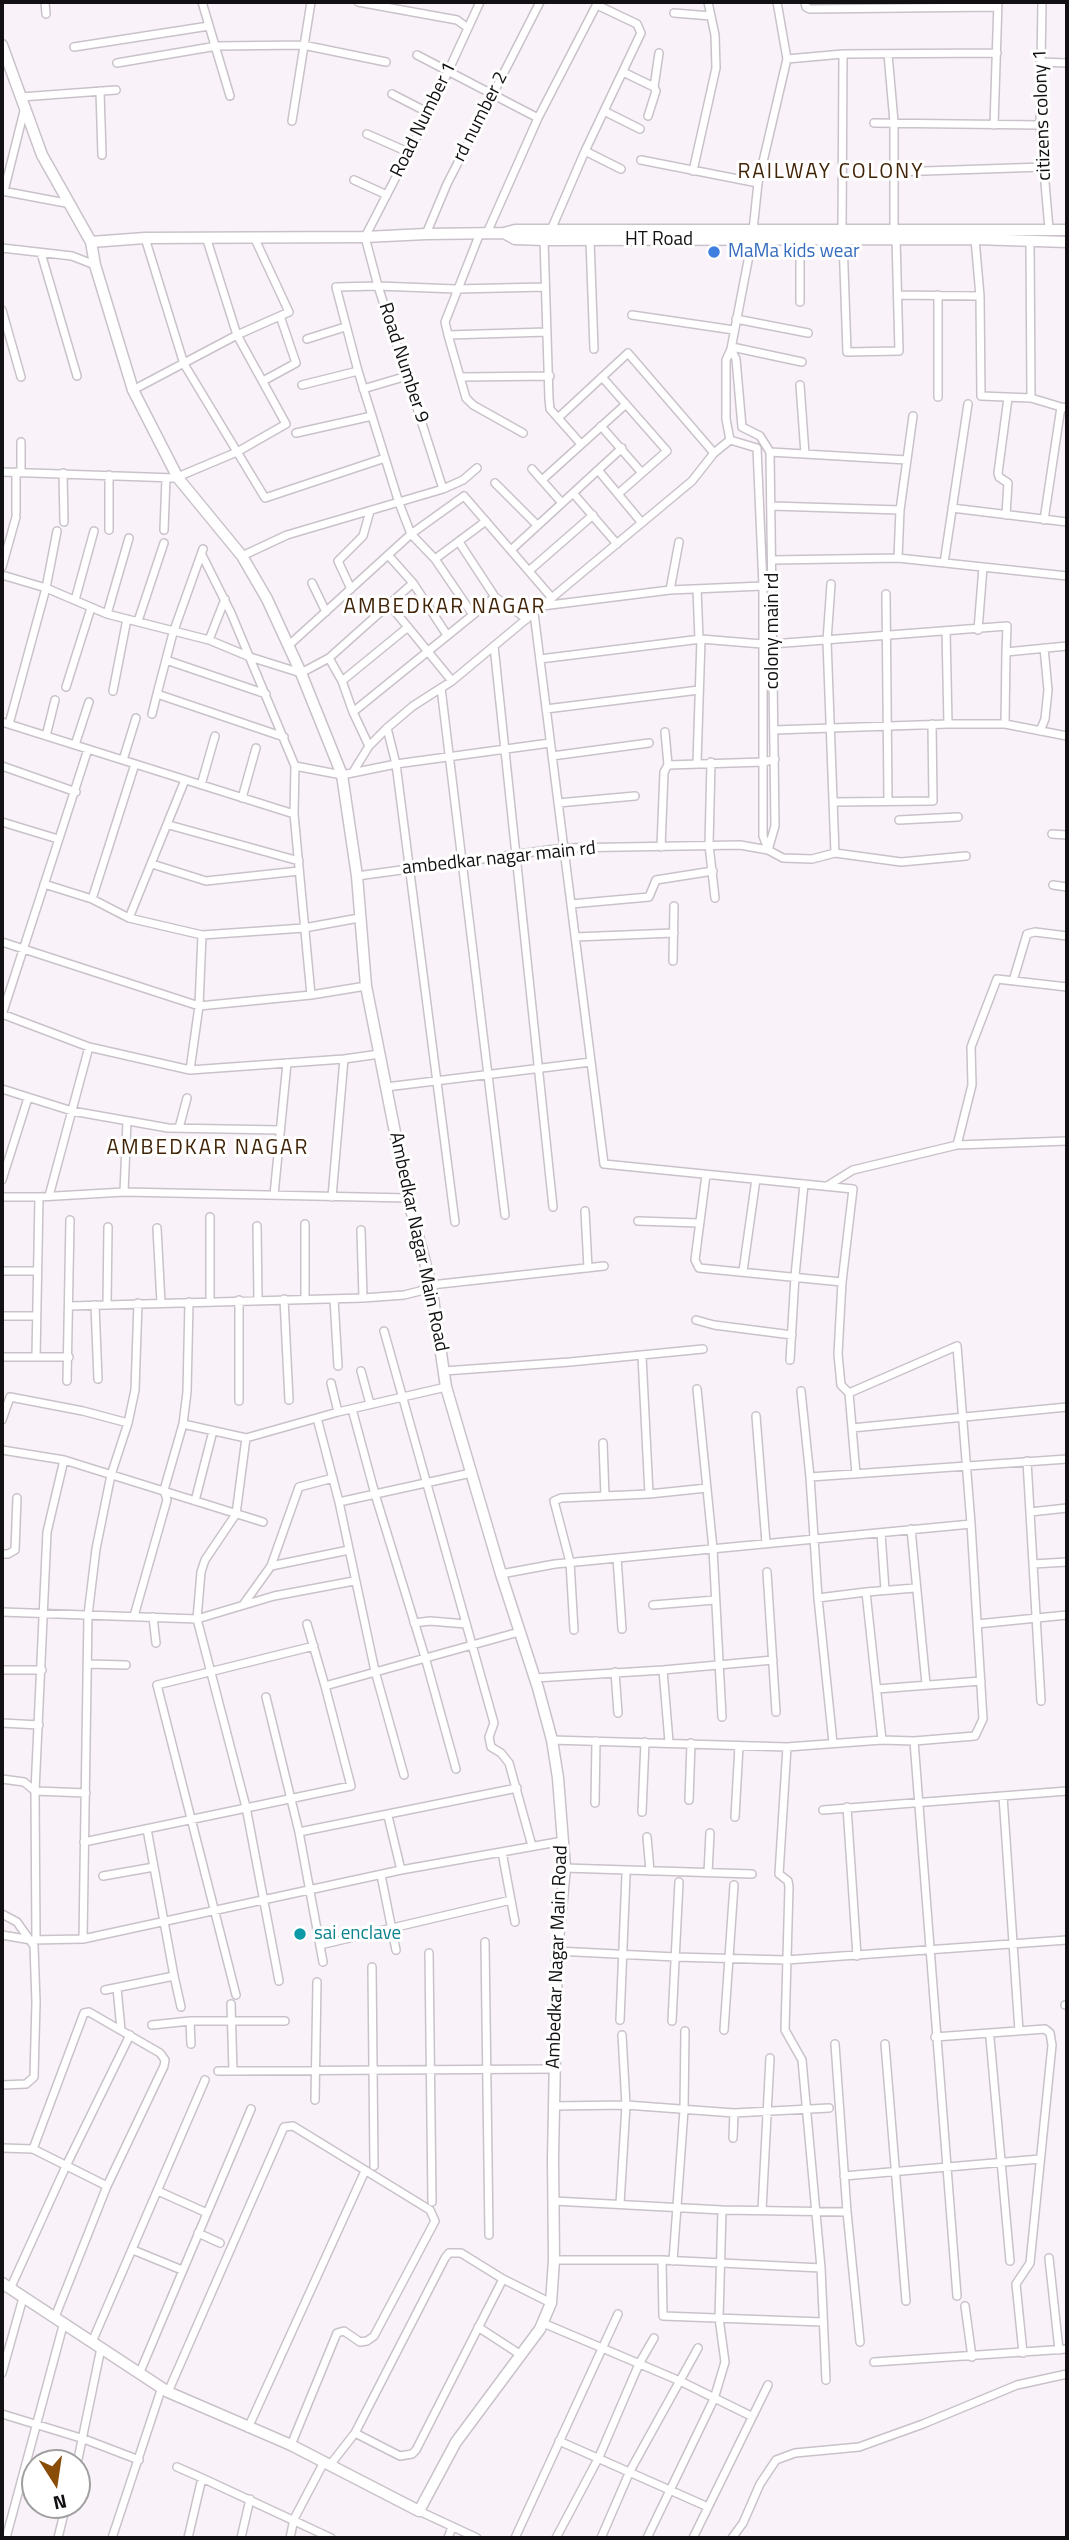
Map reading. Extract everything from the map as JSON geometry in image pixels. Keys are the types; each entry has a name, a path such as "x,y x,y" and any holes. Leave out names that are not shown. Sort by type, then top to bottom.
{"street":[{"path":"45,2 46,14"},
{"path":"202,2 230,96"},
{"path":"292,121 311,2"},
{"path":"358,2 457,20 468,28"},
{"name":"Road Number 1","path":"365,237 429,113 480,2"},
{"name":"rd number 2","path":"426,234 447,184 540,2"},
{"path":"693,171 716,68 717,49 708,2"},
{"path":"730,437 726,419 726,360 732,348 753,235 758,183 787,59 777,2"},
{"path":"805,2 810,9 998,4 994,125"},
{"name":"citizens colony 1","path":"1042,2 1040,125 1049,229"},
{"path":"523,433 473,405 466,398 445,323 456,289 538,118 598,4 637,24 641,33 551,230"},
{"path":"674,13 711,16"},
{"path":"74,47 209,26"},
{"name":"Ambedkar Nagar Main Road","path":"2,45 5,62 42,155 91,242 95,265 133,390 178,478 242,556 267,599 301,673 342,775 357,876 366,986 408,1198 431,1285 446,1387 552,1740 558,1778 565,1868 557,1951 554,2260 551,2303 543,2323 456,2442 419,2511"},
{"path":"117,63 216,46 303,45 386,62"},
{"path":"648,116 656,96 654,87 659,53"},
{"path":"787,59 843,54 997,53"},
{"path":"843,54 843,235 847,352 899,351 894,122 888,54"},
{"path":"417,55 538,118"},
{"path":"1040,62 1067,63"},
{"path":"623,72 654,87"},
{"path":"72,205 3,191 23,102 116,90"},
{"path":"100,91 102,155"},
{"path":"392,94 429,113"},
{"path":"604,111 640,130"},
{"path":"874,122 1040,125"},
{"path":"367,134 408,152"},
{"path":"585,151 621,169"},
{"path":"641,160 758,183"},
{"path":"895,172 1043,167"},
{"path":"354,180 387,195"},
{"name":"HT Road","path":"91,242 365,237 504,233 515,230 843,235 1067,230"},
{"name":"HT Road","path":"504,233 515,239 544,240 753,235 800,240 843,235"},
{"name":"HT Road","path":"895,234 1067,242"},
{"path":"133,390 237,335 289,312 254,237"},
{"name":"Road Number 9","path":"365,237 443,489"},
{"path":"145,239 184,364 265,498 385,458"},
{"path":"975,239 980,296 981,396 1031,398 1064,407 1044,520"},
{"path":"2,472 178,478 237,452 286,424 237,335 207,240"},
{"path":"544,240 550,409 581,444"},
{"path":"590,240 594,349"},
{"path":"800,240 800,302"},
{"path":"1030,241 1031,398"},
{"path":"2,248 72,256 95,265"},
{"path":"41,253 77,376"},
{"path":"472,615 435,559 411,534 363,389 336,287 545,287"},
{"path":"898,295 980,296"},
{"path":"938,295 938,397"},
{"path":"2,310 21,377"},
{"path":"632,315 734,330"},
{"path":"263,381 296,363 280,316"},
{"path":"736,319 808,333"},
{"path":"307,338 345,327"},
{"path":"448,335 548,332"},
{"path":"732,348 802,362"},
{"path":"732,348 736,359 741,427"},
{"path":"558,418 628,353 714,453"},
{"path":"302,385 358,371"},
{"path":"363,389 407,376"},
{"path":"462,377 550,376"},
{"path":"603,377 667,452 618,494"},
{"path":"800,385 805,453"},
{"path":"1006,515 1007,482 999,477 998,473 1008,398"},
{"path":"542,480 626,404"},
{"path":"944,563 968,404"},
{"path":"296,433 372,416"},
{"path":"898,558 900,510 913,416"},
{"path":"601,426 642,472"},
{"path":"353,772 369,746 412,705 452,681 692,481 714,453 741,427"},
{"path":"741,427 760,436 770,452 907,460"},
{"name":"colony main rd","path":"730,437 757,448 763,586 763,836 768,850"},
{"path":"2,567 16,515 21,442"},
{"path":"512,550 622,448"},
{"name":"colony main rd","path":"768,850 775,826 770,452"},
{"path":"242,556 287,535 443,489 463,480 477,468"},
{"path":"532,469 562,503"},
{"path":"598,470 642,523"},
{"path":"63,473 64,522"},
{"path":"109,475 109,530"},
{"path":"164,530 166,478"},
{"path":"495,483 537,525"},
{"path":"573,493 617,544"},
{"path":"288,646 411,534 464,496 552,598"},
{"path":"772,506 900,510"},
{"path":"952,508 1067,522"},
{"path":"351,589 338,561 340,556 363,536 370,512"},
{"path":"530,570 593,516"},
{"path":"759,519 772,519"},
{"path":"435,559 486,521"},
{"path":"57,531 46,588 6,723 294,814"},
{"path":"75,600 94,531"},
{"path":"107,614 129,538"},
{"path":"459,542 495,597 527,619"},
{"path":"670,590 679,542"},
{"path":"138,621 164,543"},
{"path":"152,715 173,633 202,552 225,598 295,766 294,814 311,995"},
{"path":"388,556 413,583 447,635"},
{"path":"772,560 898,558 1067,576"},
{"path":"978,630 983,567"},
{"path":"2,585 3,575 46,588 107,614 173,633 209,640 250,657 301,673 329,658 413,583"},
{"path":"312,583 326,612"},
{"path":"831,584 827,641 835,853"},
{"path":"542,606 670,590 763,586"},
{"path":"697,589 700,639 697,762"},
{"path":"886,594 888,800"},
{"path":"353,712 495,597"},
{"path":"209,640 225,598"},
{"path":"389,604 452,681"},
{"path":"66,687 91,608"},
{"path":"534,613 604,1164 853,1189 842,1282 838,1354 841,1385 849,1393 856,1474"},
{"path":"113,691 127,619"},
{"path":"540,659 700,639 772,648 1007,626 1005,724"},
{"path":"342,681 408,627"},
{"path":"946,631 948,724"},
{"path":"494,646 553,1208"},
{"path":"1006,652 1067,646"},
{"path":"1041,731 1048,690 1044,648"},
{"path":"329,658 342,681 369,746"},
{"path":"166,660 266,694"},
{"path":"441,688 505,1215"},
{"path":"546,709 699,690"},
{"path":"157,694 284,737"},
{"path":"46,736 55,700"},
{"path":"75,745 89,702"},
{"path":"123,760 136,718"},
{"path":"932,724 934,818"},
{"path":"774,730 1005,724 1067,736"},
{"path":"387,728 396,764 455,1222"},
{"path":"661,847 664,772 668,765 665,732"},
{"path":"201,785 215,736"},
{"path":"295,766 342,775 396,764 550,743"},
{"path":"552,756 649,743"},
{"path":"242,798 256,748"},
{"path":"88,749 2,1014 89,1047 190,1070 380,1054"},
{"path":"668,765 764,762 775,759"},
{"path":"711,762 709,845 715,898"},
{"path":"92,899 135,764"},
{"path":"2,766 76,792"},
{"path":"129,918 185,780"},
{"path":"558,803 635,796"},
{"path":"834,802 933,801"},
{"path":"899,820 958,817"},
{"path":"169,825 299,860"},
{"path":"3,826 58,839"},
{"path":"1052,834 1067,835"},
{"name":"ambedkar nagar main rd","path":"357,876 564,848 740,845 768,850 783,858 812,859 835,853 901,862 966,856"},
{"path":"152,864 206,881 299,870"},
{"path":"570,904 649,897 656,880 713,871"},
{"path":"44,884 92,899 129,918 202,935 304,928 359,918"},
{"path":"1053,885 1067,887"},
{"path":"673,961 674,906"},
{"path":"1013,981 1027,934 1035,932 1067,936"},
{"path":"575,937 674,933"},
{"path":"190,1070 199,1006 202,935"},
{"path":"2,942 199,1006 311,995 366,986"},
{"path":"957,1146 972,1085 971,1047 997,979 1067,987"},
{"path":"49,1196 89,1047"},
{"path":"332,1197 344,1059"},
{"path":"386,1087 591,1062"},
{"path":"274,1195 287,1063"},
{"path":"2,1089 72,1111 127,1121 179,1128 280,1130"},
{"path":"2,1180 28,1097"},
{"path":"179,1128 187,1098"},
{"path":"124,1192 127,1121"},
{"path":"826,1186 853,1170 957,1146 1067,1141"},
{"path":"706,1175 695,1260 697,1266 842,1282"},
{"path":"743,1271 756,1180"},
{"path":"790,1360 804,1184"},
{"path":"2,1197 124,1192 408,1198"},
{"path":"36,1357 39,1197"},
{"path":"585,1211 588,1268"},
{"path":"210,1217 210,1301"},
{"path":"67,1381 70,1220"},
{"path":"638,1221 699,1223"},
{"path":"305,1224 305,1299"},
{"path":"257,1226 258,1300"},
{"path":"107,1304 108,1227"},
{"path":"157,1228 160,1303"},
{"path":"361,1230 363,1298"},
{"path":"70,1306 404,1295 420,1292 431,1285 604,1266"},
{"path":"2,1271 37,1271"},
{"path":"284,1299 289,1400"},
{"path":"334,1299 338,1366"},
{"path":"239,1300 239,1401"},
{"path":"134,1616 167,1500 164,1490 183,1424 187,1392 189,1302"},
{"path":"83,1939 88,1615 96,1549 111,1475 128,1423 136,1384 138,1303"},
{"path":"95,1305 98,1378"},
{"path":"2,1316 36,1316"},
{"path":"696,1320 714,1325 792,1335"},
{"path":"384,1331 494,1723 489,1737 491,1747 501,1753 509,1763 533,1846"},
{"path":"552,1740 787,1747 882,1740 914,1741 975,1735 983,1719 957,1346 849,1393"},
{"path":"444,1371 704,1349"},
{"path":"642,1356 649,1494"},
{"path":"2,1357 69,1357"},
{"path":"361,1371 370,1404"},
{"path":"331,1383 338,1412"},
{"path":"183,1424 247,1438 338,1412 446,1387"},
{"path":"697,1389 713,1549 722,1717"},
{"path":"801,1391 833,1743"},
{"path":"2,1420 10,1397 128,1423"},
{"path":"852,1428 1067,1408"},
{"path":"352,1409 456,1769"},
{"path":"756,1416 766,1543"},
{"path":"317,1418 340,1502 354,1581 375,1671 404,1775"},
{"path":"195,1502 213,1431"},
{"path":"247,1438 236,1514 205,1560 201,1572 197,1619 246,1807 279,1981"},
{"path":"603,1443 605,1496"},
{"path":"2,1450 64,1460 263,1522"},
{"path":"810,1477 1067,1459"},
{"path":"2,2085 26,2084 34,2077 36,1791 48,1521 64,1460"},
{"path":"1027,1461 1041,1701"},
{"path":"340,1502 471,1473"},
{"path":"243,1605 271,1566 299,1487 333,1478"},
{"path":"574,1630 570,1562 555,1501 561,1498 707,1488"},
{"path":"2,1553 13,1552 16,1546 17,1498"},
{"path":"1030,1512 1067,1508"},
{"path":"501,1574 570,1562 971,1524"},
{"path":"911,1529 926,1684"},
{"path":"881,1533 885,1590"},
{"path":"271,1566 349,1550"},
{"path":"617,1558 622,1629"},
{"path":"1033,1563 1067,1562"},
{"path":"767,1572 776,1712"},
{"path":"2,1612 197,1619 274,1595 354,1581"},
{"path":"818,1598 915,1588"},
{"path":"866,1592 882,1740"},
{"path":"653,1605 715,1600"},
{"path":"977,1624 1067,1615"},
{"path":"153,1617 156,1643"},
{"path":"414,1623 430,1621 466,1624"},
{"path":"84,1842 351,1786 307,1624"},
{"path":"325,1686 519,1632"},
{"path":"236,1995 157,1685 314,1646"},
{"path":"535,1678 772,1660"},
{"path":"87,1664 126,1665"},
{"path":"2,1670 41,1670"},
{"path":"663,1670 669,1742"},
{"path":"615,1672 618,1713"},
{"path":"877,1689 981,1681"},
{"path":"266,1697 299,1832 323,1962"},
{"path":"2,1723 39,1725"},
{"path":"595,1803 596,1741"},
{"path":"914,1741 957,2296"},
{"path":"642,1812 645,1742"},
{"path":"689,1800 691,1743"},
{"path":"735,1817 739,1746"},
{"path":"787,1747 779,1874 788,1881 789,1887 785,2030 803,2060 821,2268 826,2379"},
{"path":"2,1779 24,1782 36,1791 86,1793"},
{"path":"299,1832 517,1788"},
{"path":"823,1810 1067,1791"},
{"path":"1003,1796 1019,2031"},
{"path":"847,1807 857,1956"},
{"path":"388,1816 401,1870"},
{"path":"148,1829 181,2007"},
{"path":"708,1873 709,1833"},
{"path":"647,1837 650,1871"},
{"path":"2,1935 33,1940 83,1939 401,1870 563,1841"},
{"path":"502,1852 515,1922"},
{"path":"103,1876 154,1867"},
{"path":"565,1868 752,1874"},
{"path":"381,1875 396,1950"},
{"path":"620,2020 626,1875"},
{"path":"672,2021 679,1881"},
{"path":"724,2030 734,1885"},
{"path":"320,1945 511,1900"},
{"path":"2,1914 17,1922 33,1940"},
{"path":"557,1951 786,1960 1067,1940"},
{"path":"485,1942 489,2235"},
{"path":"429,1953 432,2202"},
{"path":"372,1968 374,2166"},
{"path":"105,1990 174,1976"},
{"path":"315,2100 317,1982"},
{"path":"117,1988 121,2029"},
{"path":"231,2004 233,2071"},
{"path":"6,2538 37,2426 60,2319 107,2186 164,2066 165,2060 160,2053 93,2012 84,2013 33,2149"},
{"path":"190,2021 191,2044"},
{"path":"152,2025 190,2021 285,2021"},
{"path":"936,2037 1045,2029 1050,2033 1030,2263 1016,2284 1023,2353"},
{"path":"674,2261 684,2110 685,2031"},
{"path":"130,2035 6,2286 165,2389 291,2445 452,2528 477,2538"},
{"path":"620,2204 626,2105 622,2035"},
{"path":"990,2038 1010,2261"},
{"path":"835,2044 860,2342"},
{"path":"885,2044 906,2301"},
{"path":"762,2210 770,2057"},
{"path":"218,2071 554,2068"},
{"path":"81,2449 97,2345 133,2250 205,2080"},
{"path":"554,2106 626,2105 734,2113 829,2108"},
{"path":"140,2372 251,2109"},
{"path":"733,2138 734,2113"},
{"path":"112,2538 165,2389 284,2127 293,2126 430,2210 435,2221 374,2336 360,2342 344,2331 337,2333 291,2445"},
{"path":"2,2148 33,2149 107,2186"},
{"path":"844,2176 1040,2159"},
{"path":"248,2428 365,2171"},
{"path":"158,2191 207,2213"},
{"path":"554,2201 722,2210 847,2212"},
{"path":"647,2538 714,2399 725,2362 719,2318 722,2210"},
{"path":"198,2233 220,2243"},
{"path":"133,2250 182,2270"},
{"path":"290,2538 295,2519 327,2464 355,2433 449,2253 461,2253 503,2279 551,2303"},
{"path":"874,2362 1063,2350 1049,2258"},
{"path":"554,2260 662,2260 821,2268"},
{"path":"662,2260 663,2316 822,2322"},
{"path":"355,2433 400,2456 412,2454 419,2447 503,2279"},
{"path":"2,2373 23,2298"},
{"path":"965,2306 972,2357"},
{"path":"516,2538 618,2314"},
{"path":"543,2323 680,2381 751,2416"},
{"path":"478,2327 521,2355"},
{"path":"556,2538 599,2457 639,2364 654,2338"},
{"path":"601,2538 630,2471 698,2348"},
{"path":"732,2538 743,2523 760,2484 776,2460 795,2453 859,2447 1017,2385 1067,2374"},
{"path":"693,2538 768,2385"},
{"path":"2,2414 84,2438 139,2460"},
{"path":"559,2441 708,2507"},
{"path":"177,2467 295,2519 331,2538"},
{"path":"188,2538 202,2478"},
{"path":"241,2538 250,2499"},
{"path":"58,2538 63,2519"},
{"path":"448,2538 452,2528"}],"place":[{"name":"MaMa kids wear","path":"714,252"},
{"name":"sai enclave","path":"300,1934"}],"district":[{"name":"RAILWAY COLONY","path":"831,173"},
{"name":"AMBEDKAR NAGAR","path":"445,608"},
{"name":"AMBEDKAR NAGAR","path":"208,1149"}]}
